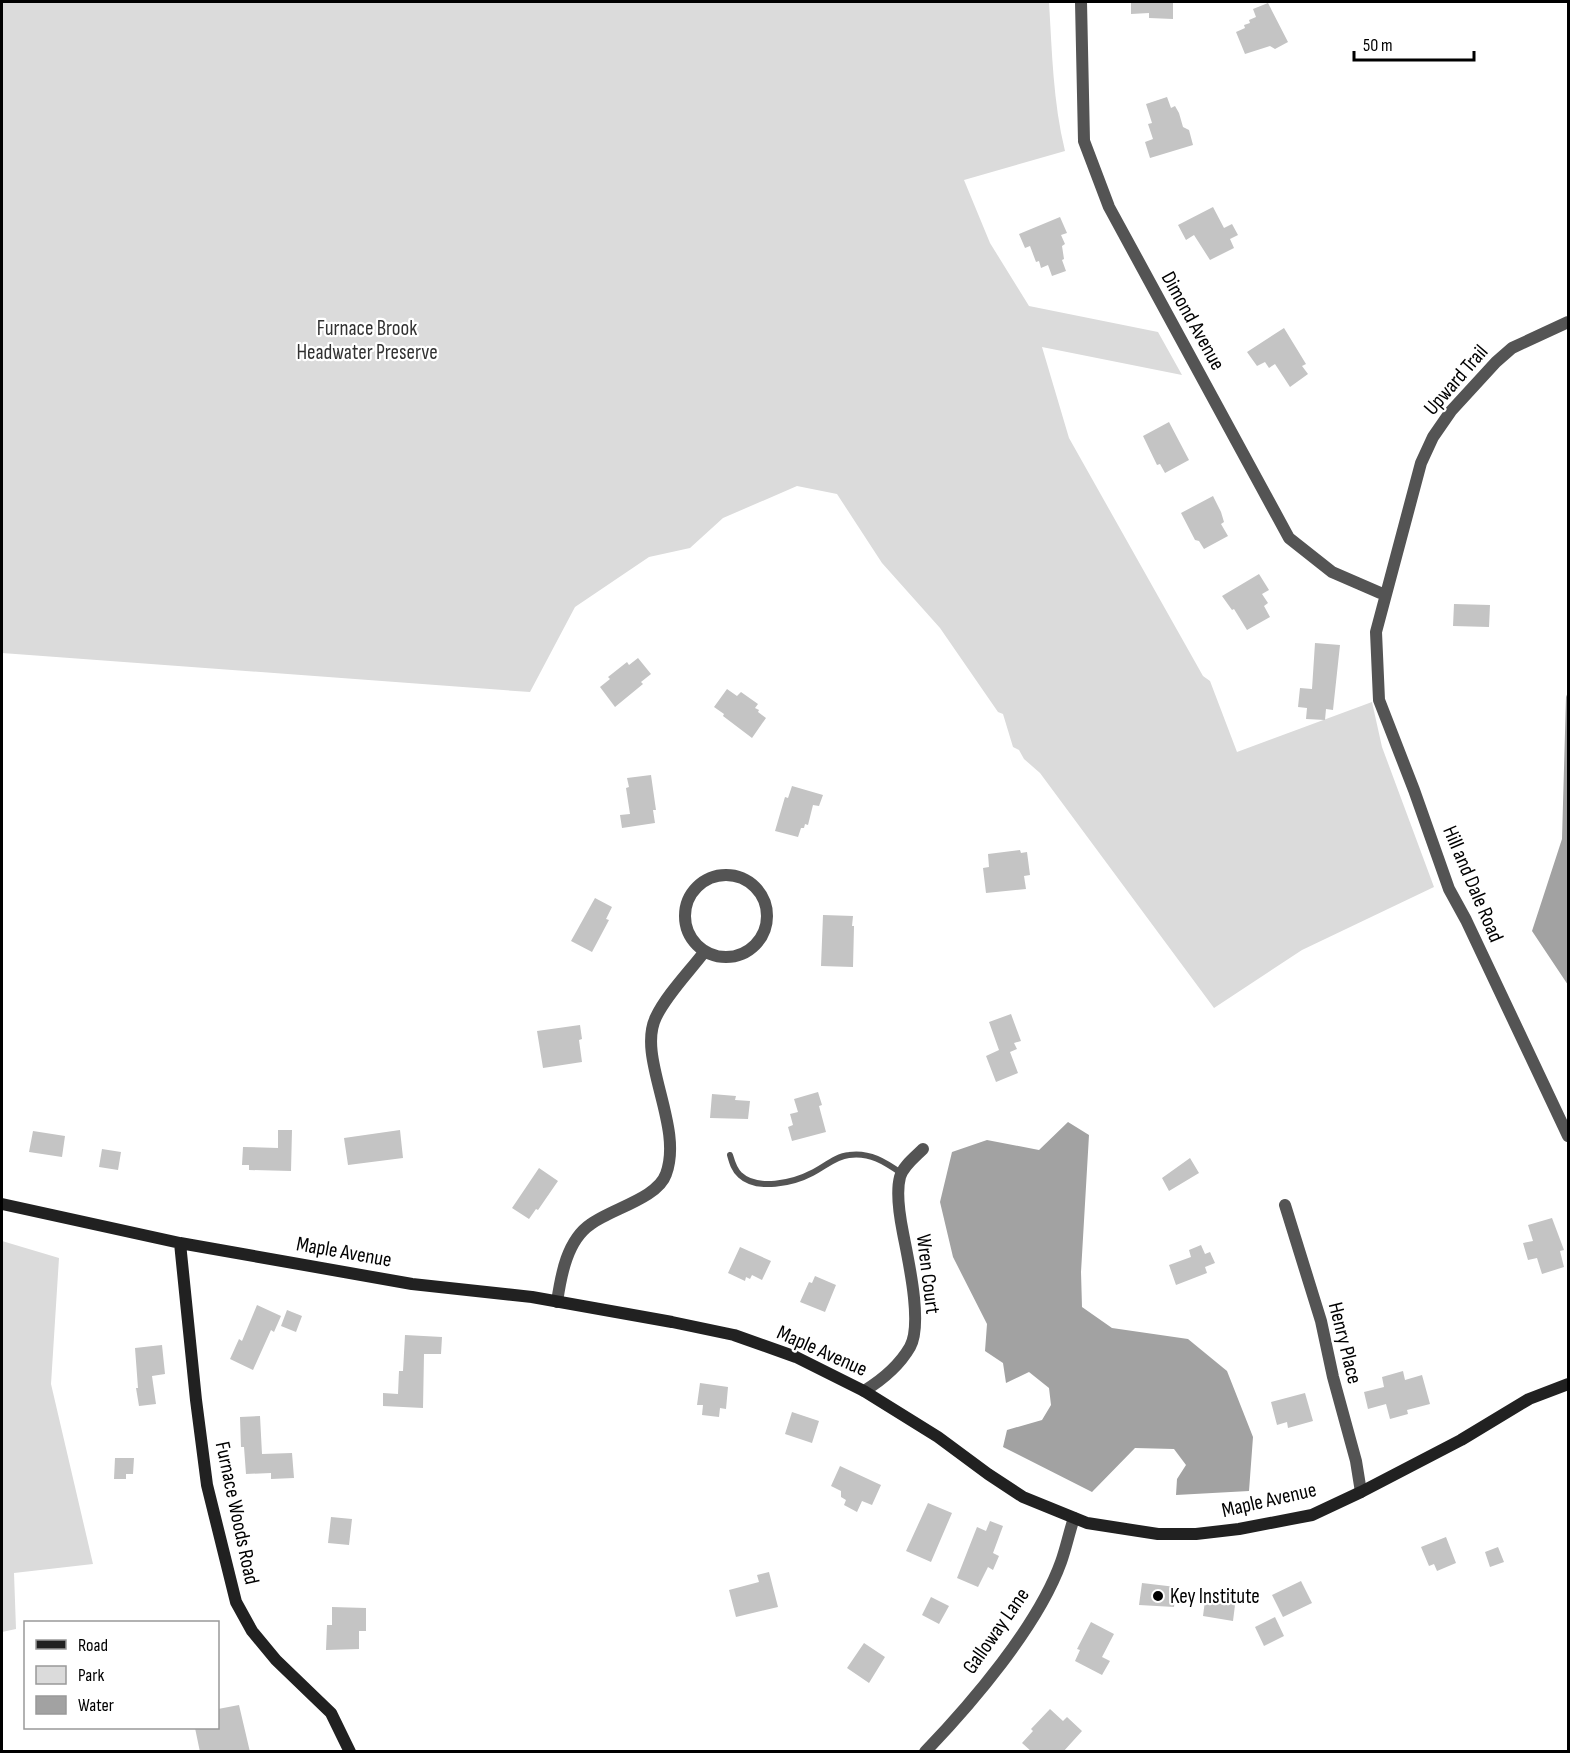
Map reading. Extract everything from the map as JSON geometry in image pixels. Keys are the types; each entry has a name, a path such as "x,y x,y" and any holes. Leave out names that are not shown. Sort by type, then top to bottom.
{"street":[{"name":"Dimond Avenue","path":"1081,2 1084,141 1109,207 1289,537 1332,572 1384,599"},
{"name":"Upward Trail","path":"1384,599 1421,463 1433,437 1451,411 1512,348 1569,322"},
{"name":"Hill and Dale Road","path":"1384,599 1376,632 1379,700 1449,889 1569,1136"},
{"path":"723,875 744,879 762,895 767,907 764,934 756,945 745,953 732,957 718,956 705,951 693,938 686,922 686,910 690,898 697,888 713,877 723,875"},
{"path":"557,1302 561,1277 569,1253 590,1224 642,1197 665,1177 670,1163 670,1145 651,1048 651,1034 655,1018 663,1005 705,951"},
{"path":"902,1173 923,1149"},
{"name":"Wren Court","path":"864,1391 882,1380 896,1366 910,1346 914,1335 915,1320 910,1269 900,1216 902,1173"},
{"name":"Maple Avenue","path":"2,1204 180,1243 412,1284 532,1297 734,1335 796,1357 864,1391 938,1437 1023,1497 1087,1523 1158,1534 1196,1534 1239,1529 1312,1515 1461,1440 1529,1399 1569,1384"},
{"name":"Henry Place","path":"1285,1205 1321,1320 1333,1377 1356,1461 1361,1492"},
{"name":"Furnace Woods Road","path":"180,1243 207,1485 236,1602 252,1631 276,1660 331,1713 350,1752"},
{"name":"Galloway Lane","path":"925,1752 954,1721 1005,1657 1044,1599 1061,1563 1074,1518"}],"lane":[{"path":"730,1155 739,1175 747,1180 763,1184 795,1180 849,1155 868,1155 902,1173"}],"green space":[{"name":"Furnace Brook Headwater Preserve","path":"2,2 1049,2 1055,95 1065,151 964,180 990,243 1029,306 1158,332 1182,375 1042,347 1069,438 1203,676 1210,681 1237,752 1372,702 1382,747 1434,887 1302,950 1214,1008 1040,773 1024,759 1019,750 1013,747 1003,714 998,712 940,628 882,563 837,494 797,486 723,518 690,548 649,557 575,607 530,692 2,653"},
{"path":"2,1241 59,1258 51,1384 93,1564 14,1573 16,1629 2,1632"}],"water":[{"path":"1568,692 1568,985 1532,931 1562,839"},
{"path":"1068,1122 1089,1135 1081,1272 1082,1307 1112,1328 1188,1339 1227,1371 1253,1437 1249,1491 1176,1495 1177,1479 1186,1465 1174,1449 1135,1448 1092,1492 1003,1447 1007,1430 1042,1420 1051,1405 1049,1388 1029,1372 1006,1383 1003,1363 985,1351 987,1324 953,1257 940,1202 952,1152 987,1140 1039,1150"}],"building":[{"path":"1131,2 1173,2 1173,19 1149,18 1149,13 1131,14"},
{"path":"1268,3 1288,42 1275,49 1270,46 1245,54 1236,32 1245,28 1244,25 1250,23 1249,20 1256,17 1253,9"},
{"path":"1167,97 1171,108 1175,106 1179,113 1183,127 1189,130 1193,145 1150,158 1145,142 1153,139 1148,124 1152,123 1146,104"},
{"path":"1213,207 1224,228 1232,224 1238,235 1230,239 1234,248 1210,260 1194,235 1186,240 1178,225"},
{"path":"1060,217 1067,233 1061,235 1065,244 1062,246 1064,259 1062,260 1066,271 1052,276 1048,265 1041,268 1039,261 1036,262 1030,246 1025,248 1019,234"},
{"path":"1284,328 1306,364 1302,366 1308,374 1290,387 1275,364 1269,368 1265,362 1257,366 1247,352"},
{"path":"1169,422 1189,460 1165,473 1160,464 1157,465 1143,436"},
{"path":"1213,496 1224,522 1221,524 1228,536 1204,549 1199,541 1195,540 1181,513"},
{"path":"1259,574 1269,590 1262,594 1268,603 1264,606 1270,617 1247,630 1234,609 1232,610 1222,596"},
{"path":"1454,604 1490,605 1489,627 1453,626"},
{"path":"1315,643 1340,645 1333,710 1326,709 1325,720 1306,719 1307,708 1298,707 1300,688 1312,689"},
{"path":"638,658 651,674 641,682 643,684 615,707 600,687 610,679 608,677 627,662 629,665"},
{"path":"727,689 737,696 741,692 758,704 755,708 766,718 752,738 714,707"},
{"path":"651,775 656,810 653,810 655,823 622,828 620,815 630,814 626,788 629,787 627,778"},
{"path":"792,786 823,795 819,806 813,805 808,825 805,824 804,828 801,828 798,837 775,831 785,797 788,798"},
{"path":"1020,850 1021,853 1027,852 1030,875 1024,876 1026,889 986,893 983,868 989,867 988,854"},
{"path":"595,898 612,907 606,919 609,920 592,952 571,941"},
{"path":"823,915 853,916 853,967 821,966"},
{"path":"1011,1014 1021,1041 1014,1043 1017,1049 1010,1052 1018,1073 996,1082 986,1056 999,1050 989,1022"},
{"path":"580,1025 582,1039 579,1040 582,1062 543,1068 537,1031"},
{"path":"818,1092 826,1132 792,1141 788,1127 793,1125 790,1114 798,1112 794,1099"},
{"path":"712,1094 736,1096 735,1100 750,1101 748,1119 710,1118"},
{"path":"278,1130 292,1130 291,1171 249,1170 249,1165 242,1165 243,1147 278,1148"},
{"path":"400,1130 403,1158 348,1165 344,1138"},
{"path":"33,1131 65,1136 62,1157 29,1152"},
{"path":"102,1149 121,1152 118,1170 99,1167"},
{"path":"1190,1158 1199,1173 1169,1191 1162,1178"},
{"path":"539,1168 558,1181 529,1219 512,1208"},
{"path":"1552,1218 1564,1250 1560,1251 1564,1267 1542,1274 1537,1258 1528,1260 1523,1243 1533,1241 1528,1225"},
{"path":"1201,1245 1205,1254 1210,1252 1215,1263 1205,1267 1207,1273 1176,1285 1169,1265 1191,1257 1189,1250"},
{"path":"740,1247 771,1261 762,1280 752,1275 750,1279 746,1277 745,1281 728,1273"},
{"path":"815,1276 836,1285 825,1312 800,1302 809,1282 812,1283"},
{"path":"257,1305 281,1316 274,1332 271,1330 253,1370 230,1359 239,1339 242,1341"},
{"path":"287,1310 302,1316 296,1332 281,1326"},
{"path":"405,1335 442,1337 441,1354 424,1354 423,1408 383,1406 383,1393 398,1394 399,1371 403,1371"},
{"path":"162,1345 165,1374 152,1376 156,1404 139,1406 135,1348"},
{"path":"1403,1371 1405,1380 1422,1375 1430,1404 1407,1410 1408,1414 1390,1419 1386,1404 1368,1409 1364,1392 1384,1387 1382,1377"},
{"path":"700,1383 728,1387 726,1409 720,1408 719,1417 702,1415 703,1405 697,1405"},
{"path":"1305,1393 1313,1421 1288,1428 1287,1422 1277,1425 1271,1402"},
{"path":"792,1412 819,1421 812,1443 785,1434"},
{"path":"260,1416 262,1454 292,1453 294,1478 271,1479 271,1473 246,1474 244,1447 241,1447 240,1417"},
{"path":"115,1458 134,1458 133,1474 126,1474 126,1479 114,1479"},
{"path":"840,1466 881,1485 872,1505 862,1501 857,1512 844,1505 846,1500 841,1497 841,1491 831,1486"},
{"path":"928,1503 952,1513 931,1562 906,1551"},
{"path":"331,1517 352,1519 349,1545 328,1543"},
{"path":"990,1521 1003,1526 993,1553 999,1556 993,1570 988,1567 978,1587 957,1578 977,1527 986,1531"},
{"path":"1446,1537 1456,1563 1437,1571 1434,1564 1429,1566 1421,1547"},
{"path":"1498,1547 1504,1562 1490,1567 1485,1552"},
{"path":"769,1572 778,1607 736,1617 729,1590 759,1582 757,1575"},
{"path":"1301,1581 1312,1603 1283,1617 1272,1595"},
{"name":"Key Institute","path":"1142,1583 1176,1587 1174,1607 1139,1605"},
{"path":"1206,1593 1236,1597 1233,1621 1203,1616"},
{"path":"931,1597 949,1606 939,1624 922,1615"},
{"path":"332,1607 366,1608 366,1631 359,1631 359,1649 326,1650 327,1625 332,1625"},
{"path":"1275,1617 1284,1636 1264,1646 1255,1627"},
{"path":"1091,1622 1114,1634 1102,1657 1110,1661 1102,1675 1075,1661 1080,1650 1077,1649"},
{"path":"864,1643 885,1657 869,1683 847,1668"},
{"path":"239,1705 250,1752 200,1752 195,1729 219,1729 219,1709"},
{"path":"1050,1709 1063,1721 1067,1717 1082,1731 1063,1752 1032,1752 1022,1743 1033,1731 1031,1729"}],"place":[{"name":"Key Institute","path":"1158,1596"}]}
